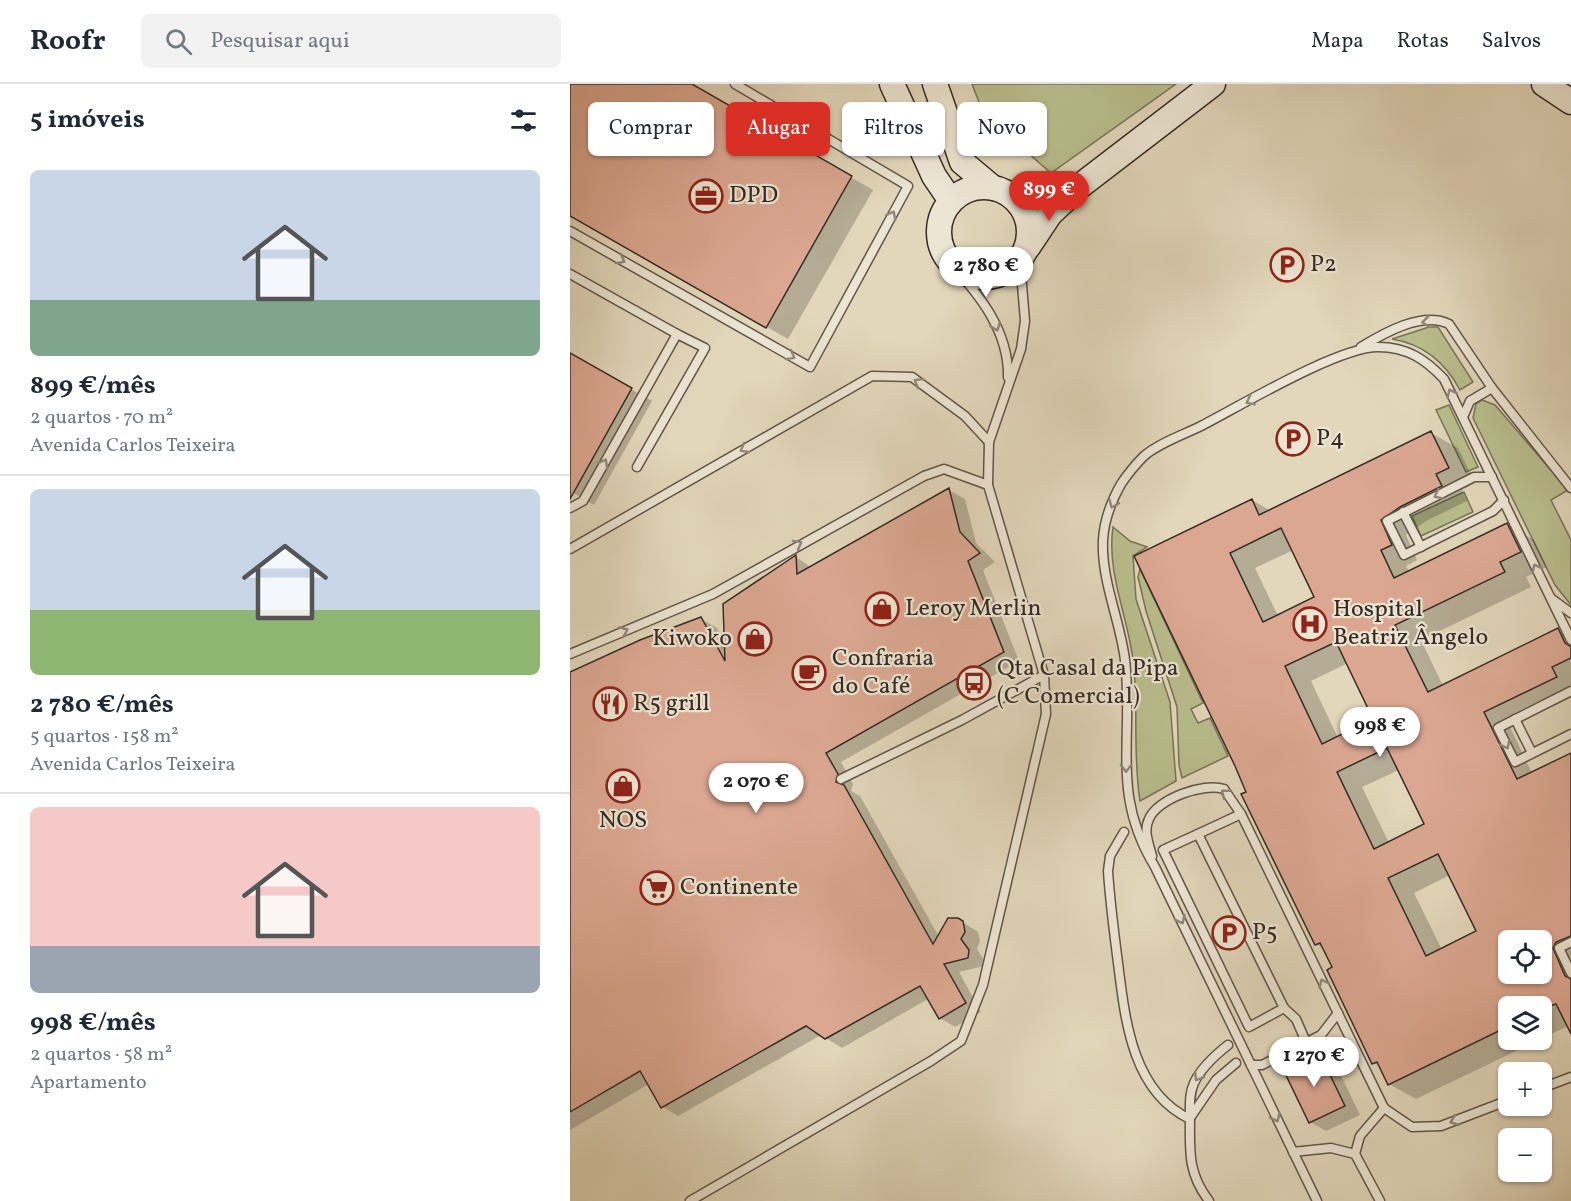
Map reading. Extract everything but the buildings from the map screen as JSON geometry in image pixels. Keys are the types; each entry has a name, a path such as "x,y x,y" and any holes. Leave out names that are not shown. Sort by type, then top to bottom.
{"main road":[{"path":"892,84 934,176 951,201"},
{"path":"936,84 962,162 993,188"},
{"path":"1023,255 1030,233 1027,217 1019,202 1007,193 993,188 978,187 963,192 951,201 943,213 939,238 950,262 963,272 978,278 993,277 1008,271 1023,255 1050,214 1080,186 1213,84"},
{"path":"1544,84 1571,102"},
{"path":"1019,202 1080,186"}],"lane":[{"path":"570,231 810,367 908,186 735,84"},
{"path":"690,1201 931,1061 961,1041 983,985 1046,714 1047,694 1044,675 988,485 989,442 1007,384 1021,350 1025,321 1023,255"},
{"path":"950,262 974,289 990,312 1008,358 1007,384"},
{"path":"570,274 705,348 637,467"},
{"path":"1317,1201 1155,867 1140,842 1131,817 1126,781 1127,682 1119,625 1104,564 1107,518 1121,484 1145,456 1302,374 1403,326 1442,321 1454,329 1492,388 1571,488"},
{"path":"570,508 583,501 677,334"},
{"path":"1356,350 1376,347 1414,354 1428,363 1444,380 1571,640"},
{"path":"570,549 872,376 912,377 965,416 989,442"},
{"path":"1463,417 1470,401 1492,388"},
{"path":"1549,459 1571,478"},
{"path":"570,654 713,594 924,476 944,469 988,485"},
{"path":"1492,477 1474,477 1387,521 1404,555 1493,511 1504,500"},
{"path":"1403,513 1421,547"},
{"path":"1550,597 1571,613"},
{"path":"841,779 962,720 1044,675"},
{"path":"1571,691 1498,728 1515,762 1571,734"},
{"path":"1515,719 1532,753"},
{"path":"1155,867 1146,828 1153,812 1195,788 1224,789 1232,797 1241,814 1384,1108 1412,1127 1441,1126 1498,1104"},
{"path":"1241,814 1163,850 1249,1027 1284,1008"},
{"path":"1124,832 1110,856 1108,871 1126,1022 1135,1052 1147,1077 1173,1111 1190,1119"},
{"path":"1198,834 1284,1008 1296,1019 1306,1042"},
{"path":"1571,942 1559,948 1571,973"},
{"path":"1251,1065 1262,1065 1328,1029 1338,1013"},
{"path":"1209,1201 1193,1173 1188,1150 1193,1085 1202,1070 1228,1045"},
{"path":"1190,1119 1216,1080 1236,1062"},
{"path":"1552,1084 1571,1077"},
{"path":"1380,1201 1355,1154 1359,1136 1384,1108"},
{"path":"1293,1152 1330,1148 1355,1154"}],"green space":[{"path":"972,84 1176,84 1051,173 1031,156 1047,156 1047,102 979,102"},
{"path":"1429,327 1438,327 1473,382 1460,390 1447,371 1432,356 1414,345 1392,339"},
{"path":"1482,400 1495,405 1568,490 1551,500 1571,540 1571,605 1555,585 1473,418 1476,404"},
{"path":"1449,405 1478,467 1466,472 1436,410"},
{"path":"1464,492 1473,512 1421,536 1412,516"},
{"path":"1113,527 1130,541 1147,547 1133,556 1136,599 1170,702 1176,781 1140,801 1134,668 1113,563"},
{"path":"1140,569 1203,703 1191,709 1198,723 1210,718 1228,756 1182,778 1179,765 1177,707 1146,611 1138,577"}],"place":[{"name":"DPD","path":"706,196"},
{"name":"P2","path":"1287,265"},
{"name":"P4","path":"1293,439"},
{"name":"Leroy Merlin","path":"882,609"},
{"name":"Hospital Beatriz Ângelo","path":"1310,624"},
{"name":"Kiwoko","path":"755,639"},
{"name":"Confraria do Café","path":"809,673"},
{"name":"Qta Casal da Pipa (C Comercial)","path":"974,683"},
{"name":"R5 grill","path":"610,704"},
{"name":"NOS","path":"623,786"},
{"name":"Continente","path":"657,888"},
{"name":"P5","path":"1229,933"}]}
